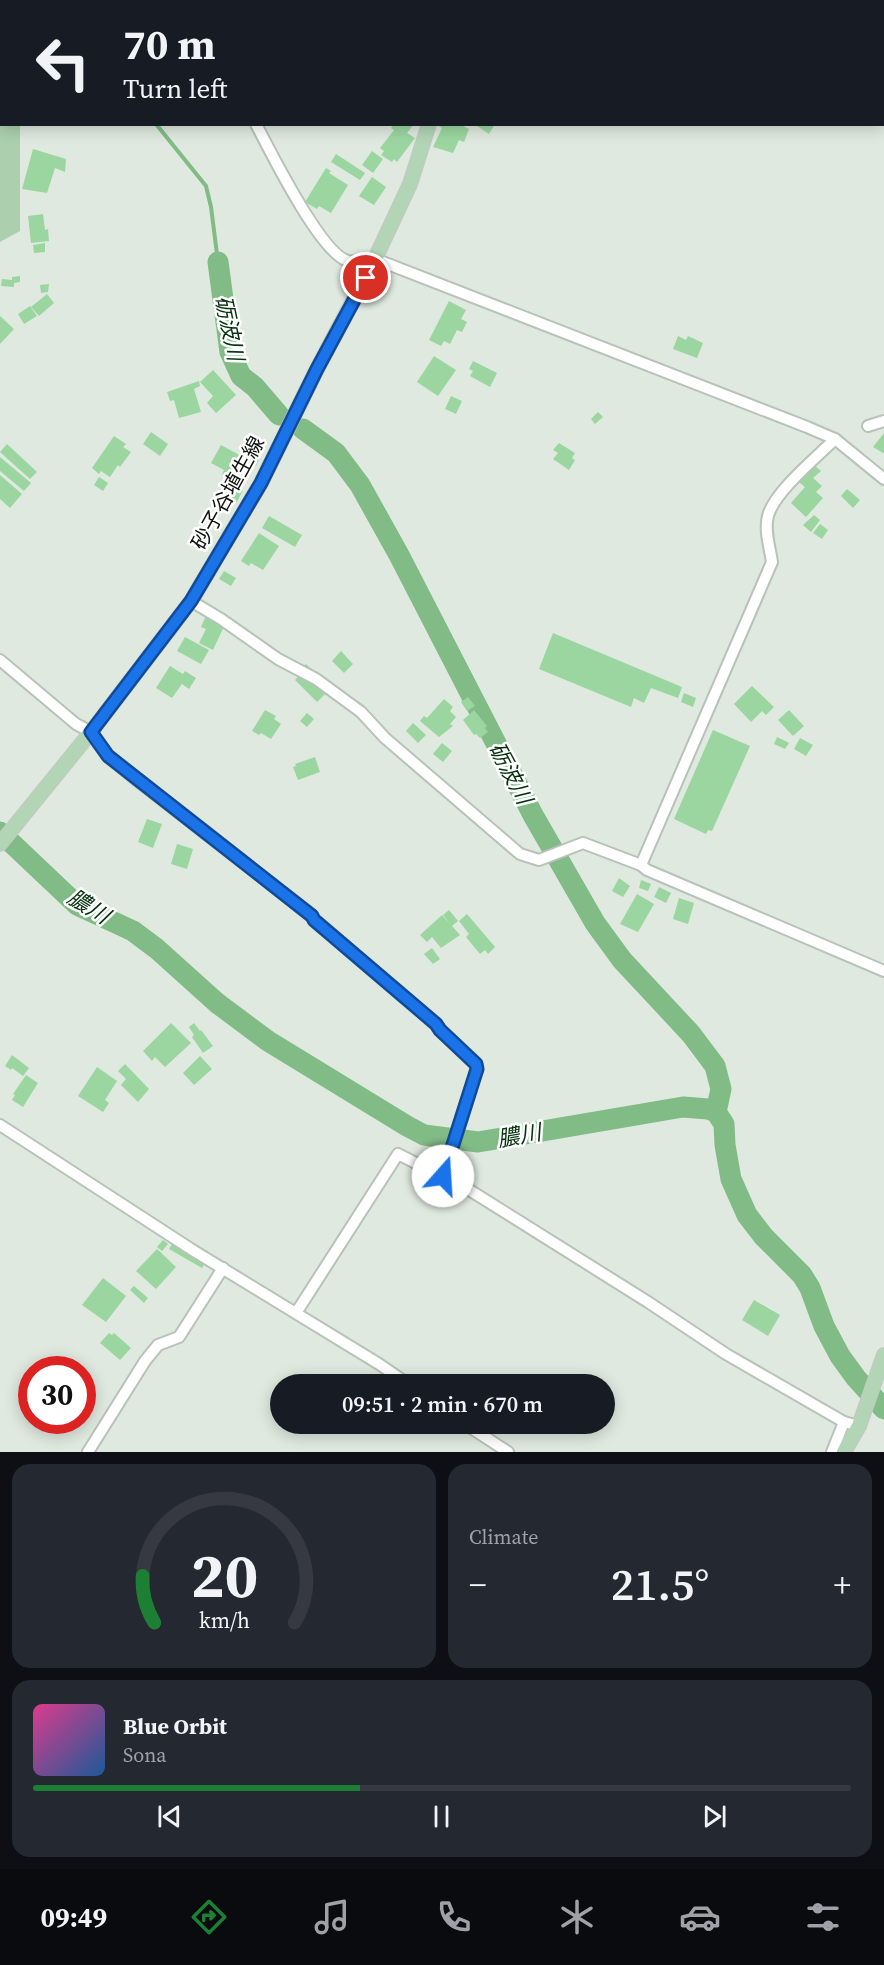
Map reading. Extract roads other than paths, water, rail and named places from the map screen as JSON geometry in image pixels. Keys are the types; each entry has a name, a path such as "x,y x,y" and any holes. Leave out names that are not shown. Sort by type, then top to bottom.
{"main road":[{"name":"砂子谷埴生線","path":"0,844 91,732 191,601 261,483 375,259 410,184 428,126"},
{"path":"844,1452 859,1426 884,1355"}],"street":[{"path":"257,126 290,190 322,237 342,258 349,261 375,259 836,439 884,479"},
{"path":"868,426 884,421"},
{"path":"640,865 772,562 767,525 773,504 793,479 836,439"},
{"path":"191,601 278,659 316,679 360,712 385,738 520,854 540,860 583,843 640,865 884,971"},
{"path":"0,660 76,724 91,732 108,756 312,916 436,1024 476,1064 477,1069 465,1112 444,1174"},
{"path":"0,1125 392,1374"},
{"path":"296,1313 398,1154 444,1174 648,1302 726,1354 844,1422 859,1426"},
{"path":"88,1452 145,1361 158,1345 179,1337 223,1268"},
{"path":"832,1452 844,1422"},
{"path":"480,1434 508,1452"}],"waterway":[{"path":"158,126 206,186 218,262"},
{"name":"砺波川","path":"218,262 230,352 241,376 255,387 279,415"},
{"name":"砺波川","path":"303,429 336,453 360,485 399,555 533,815 595,923 622,960 691,1034 715,1066 721,1089 716,1112"},
{"name":"膿川","path":"0,832 77,905 133,931 157,949 217,1003 268,1041 424,1135 478,1142 683,1107 716,1112 724,1124 731,1179 747,1215 764,1237 802,1275 840,1356 884,1409"}]}
